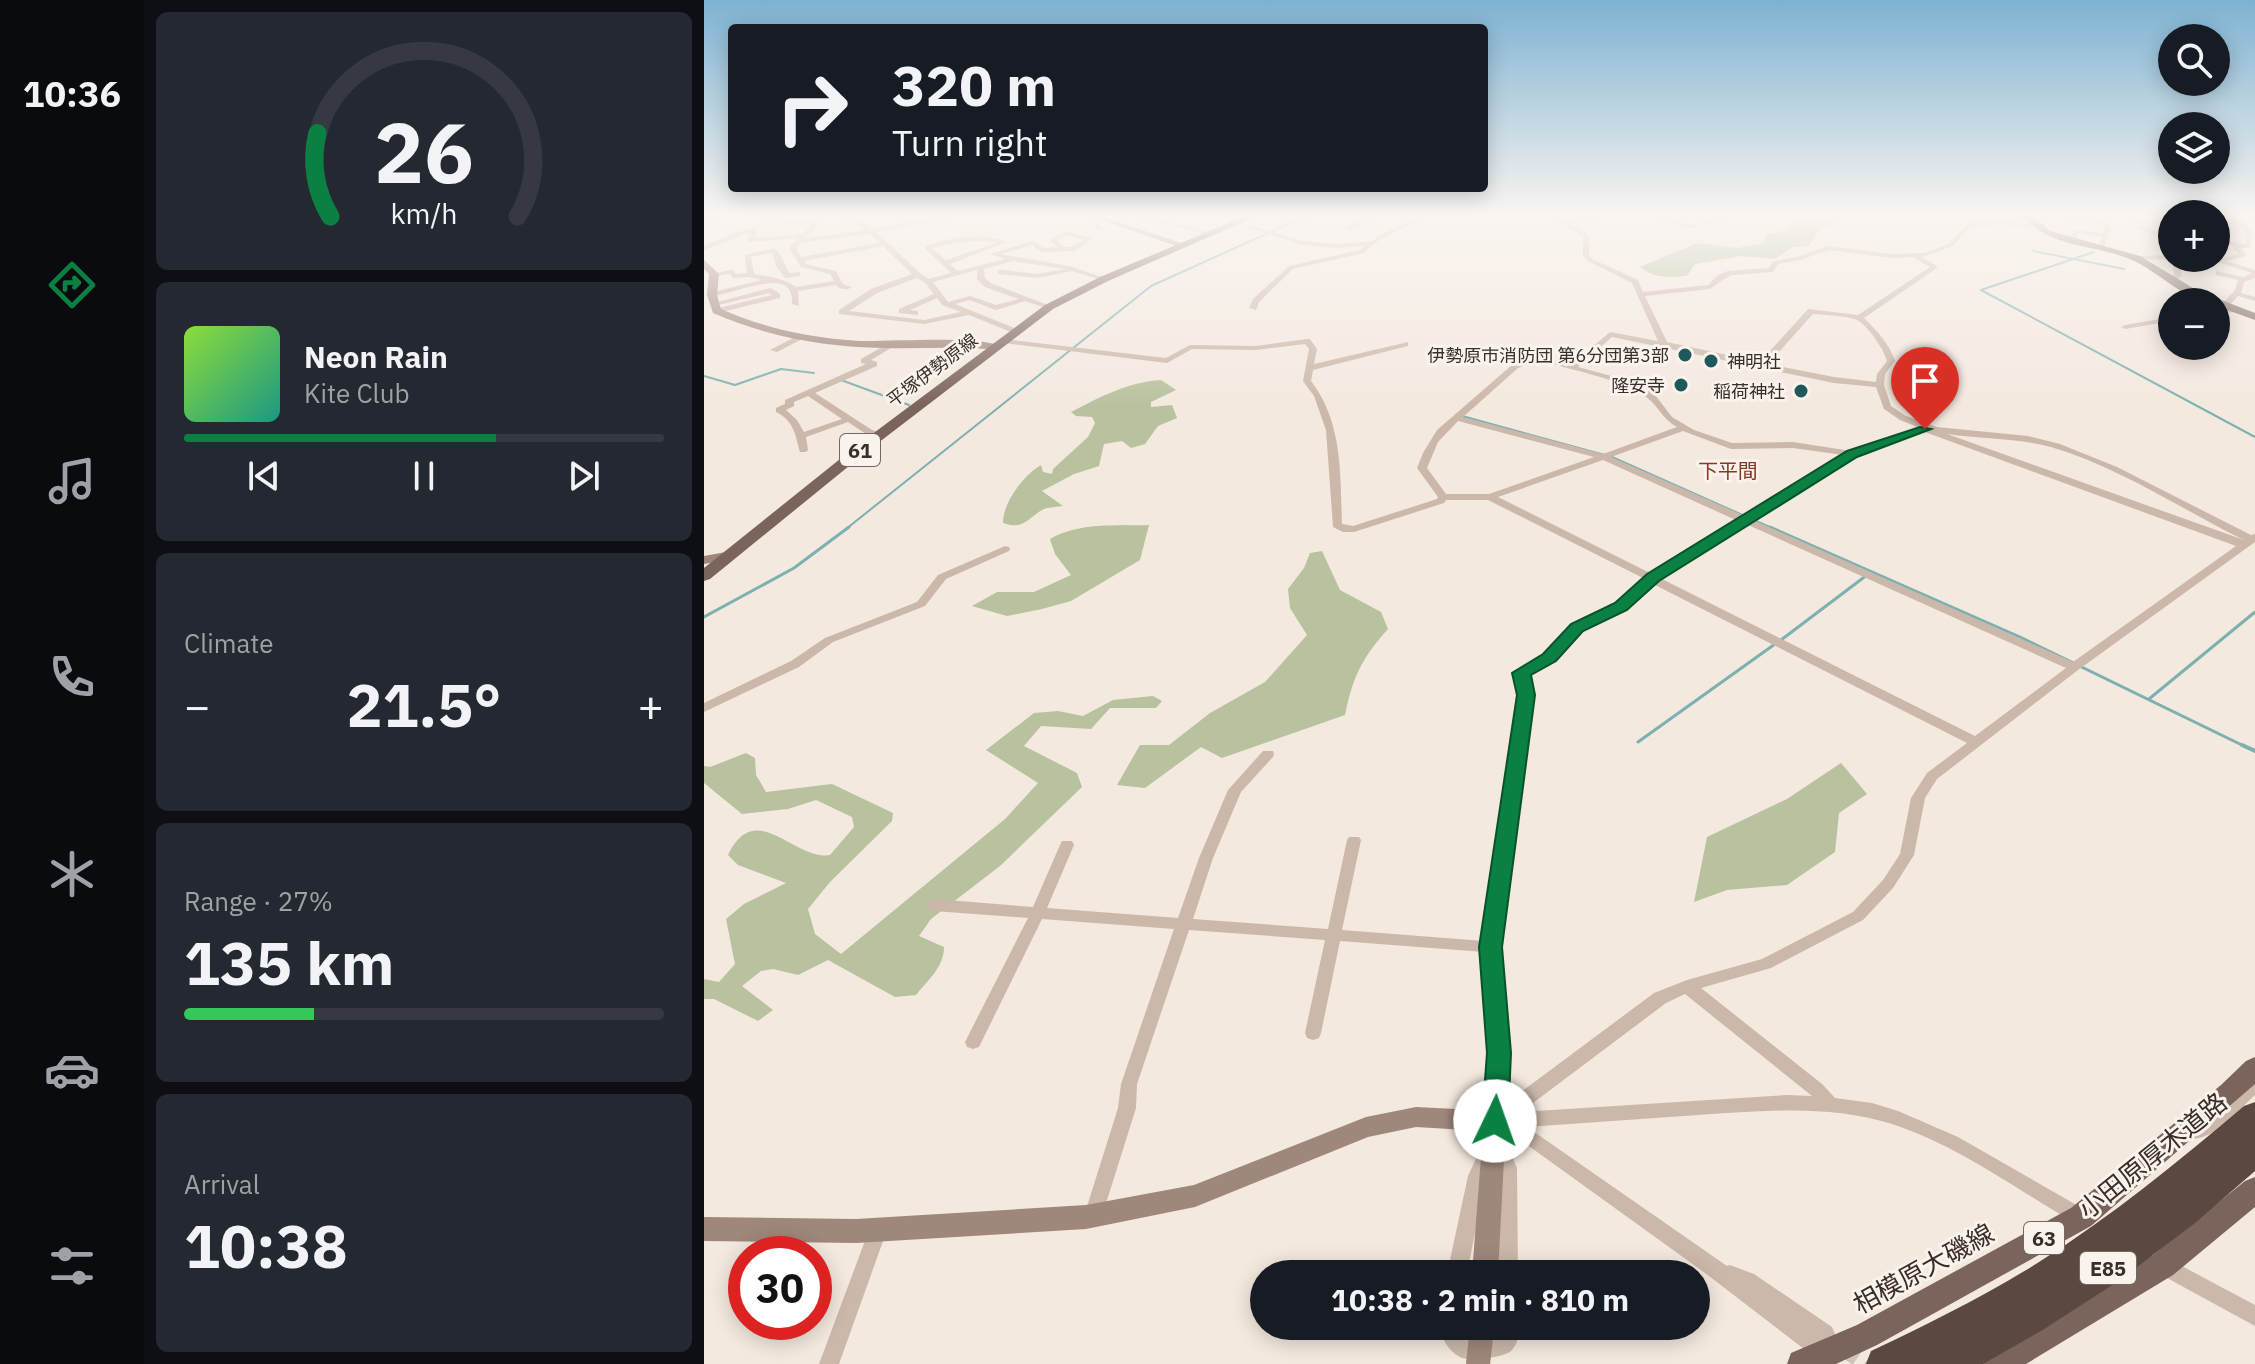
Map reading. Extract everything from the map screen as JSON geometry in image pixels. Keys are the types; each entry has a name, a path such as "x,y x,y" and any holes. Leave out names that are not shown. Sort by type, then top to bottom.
{"highway":[{"name":"小田原厚木道路","path":"1884,1364 1980,1317 2089,1249 2179,1183 2255,1116"},
{"name":"E85","path":"1946,1364 1997,1338 2109,1268 2199,1202 2255,1151"}],"main road":[{"name":"平塚伊勢原線","path":"704,576 880,435 1049,307 1103,280"},
{"path":"2174,281 2188,288"},
{"path":"2230,308 2255,317"},
{"name":"相模原大磯線","path":"1818,1351 2081,1217 2184,1132 2255,1068"},
{"path":"1998,1364 2163,1265 2255,1190"}],"street":[{"path":"712,297 770,280 790,285 796,304"},
{"path":"904,280 874,291 842,312 914,321 952,318 969,313"},
{"path":"934,280 928,281 948,304 1016,332"},
{"path":"982,280 1022,300 1049,307"},
{"path":"1253,308 1278,280"},
{"path":"1630,280 1642,294 1664,344"},
{"path":"1642,294 1710,287 1718,280"},
{"path":"1859,318 1916,280"},
{"path":"2230,298 2238,292 2243,280"},
{"path":"794,290 838,282 840,286 848,287"},
{"path":"771,290 777,296 712,297 771,290"},
{"path":"2238,292 2255,296"},
{"path":"938,295 902,311 952,318"},
{"path":"712,297 759,329 892,345 950,342 1000,344 1167,361 1190,347 1256,348 1307,341 1313,349 1307,381 1320,395 1335,459 1337,525 1343,529 1354,529 1434,504 1443,497 1490,497 1684,428"},
{"path":"948,304 970,298 996,308 1022,300"},
{"path":"1762,365 1811,311 1859,318 1886,346 1890,355 1891,361 1881,374 1880,385 1887,407 1925,429 2250,540"},
{"path":"2125,327 2158,321"},
{"path":"1573,367 1610,334 1834,380 1880,385"},
{"path":"774,350 804,336"},
{"path":"1310,368 1405,344"},
{"path":"803,450 801,436 789,414 779,410 791,404 788,402 874,364 864,361 892,345"},
{"path":"1443,497 1422,468 1432,441 1491,390 1508,371 1524,361 1538,358 1642,389 1669,419 1731,446 1793,445 1852,454"},
{"path":"808,393 880,435"},
{"path":"1455,418 1601,456 2074,667"},
{"path":"801,436 849,419"},
{"path":"1486,1260 1499,1053 1491,947 1526,695 1521,673 1550,657 1577,627 1621,607 1653,578 1852,454 1925,429 2006,436 2056,446 2096,462 2250,540"},
{"path":"1490,497 1976,742"},
{"path":"1460,1260 1477,1176 1495,1129 1648,1007 1687,986 1766,964 1858,916 1888,884 1907,855 1918,798 1924,785 2074,667 2250,540"},
{"path":"704,708 795,664 829,640 921,604 928,598 934,583 942,577 1005,549"},
{"path":"704,560 726,556"},
{"path":"1093,1216 1127,1108 1129,1084 1183,926 1235,790 1268,754"},
{"path":"1313,1033 1354,840"},
{"path":"973,1042 1037,914 1067,845"},
{"path":"934,905 1491,947"},
{"path":"1687,986 1816,1089 1829,1103"},
{"path":"2184,1132 2205,1129 2255,1084"},
{"path":"1495,1129 1787,1102 1829,1103 1875,1112 1924,1130 2081,1217"},
{"path":"704,1229 878,1230 1093,1216 1195,1196 1366,1127 1416,1117 1525,1134 1712,1266 1747,1281 1818,1351"},
{"path":"1495,1129 1508,1168 1508,1260"},
{"path":"829,1364 878,1230"},
{"path":"2163,1265 2255,1316"},
{"path":"1454,1340 1466,1350 1495,1348 1506,1340"},
{"path":"1478,1364 1480,1340"}],"green space":[{"path":"1161,380 1176,390 1151,402 1151,407 1172,405 1177,418 1158,426 1145,444 1131,448 1122,441 1104,444 1099,466 1074,474 1042,491 1063,506 1044,509 1022,524 1003,523 1010,498 1027,476 1041,465 1043,472 1052,474 1053,469 1088,437 1095,423 1092,417 1076,416 1071,412 1126,387"},
{"path":"1149,525 1140,560 1071,601 1007,616 972,606 997,592 1034,592 1071,575 1055,554 1050,539 1073,530 1098,526"},
{"path":"1322,551 1340,590 1381,612 1388,629 1360,668 1345,715 1222,758 1201,747 1145,788 1117,785 1140,745 1169,745 1210,713 1265,682 1307,635 1290,608 1288,589 1304,568 1310,553"},
{"path":"1153,696 1162,701 1156,708 1110,708 1091,729 1041,726 1024,746 1077,773 1082,787 1000,866 931,919 919,936 944,947 943,954 934,973 916,995 895,997 828,960 798,975 773,969 761,971 742,986 773,1010 758,1021 714,999 704,999 704,979 719,982 735,964 726,919 744,904 786,883 738,865 728,855 739,839 751,831 763,831 816,854 830,855 854,827 852,817 816,800 788,809 742,814 704,783 704,766 710,767 746,753 755,758 756,775 766,792 832,784 893,813 892,821 830,882 808,909 815,934 841,954 1005,819 1038,783 986,750 1034,713 1058,711 1083,716 1113,700"},
{"path":"1841,763 1867,794 1839,813 1835,852 1787,885 1727,890 1694,902 1707,837 1787,799"}],"waterway":[{"path":"846,529 1151,286 1165,280"},
{"path":"2012,280 1981,290 2255,437"},
{"path":"704,376 735,385 781,369 814,373"},
{"path":"841,380 909,405"},
{"path":"1462,416 1612,457 1774,529"},
{"path":"704,617 794,568 849,527"},
{"path":"1770,527 2020,637 2246,747"},
{"path":"1781,640 1867,575"},
{"path":"2149,699 2255,612"},
{"path":"1638,742 1775,644"},
{"path":"2242,745 2255,751"}],"tunnel":[{"path":"1843,1347 1867,1364"}],"place":[{"name":"伊勢原市消防団 第6分団第3部","path":"1685,355"},
{"name":"神明社","path":"1711,361"},
{"name":"隆安寺","path":"1681,385"},
{"name":"稲荷神社","path":"1801,391"}],"district":[{"name":"下平間","path":"1728,470"}],"route":[{"path":"1495,1121 1499,1053 1491,947 1526,695 1521,673 1550,657 1577,627 1621,607 1653,578 1846,461 1852,454 1925,429"}]}
